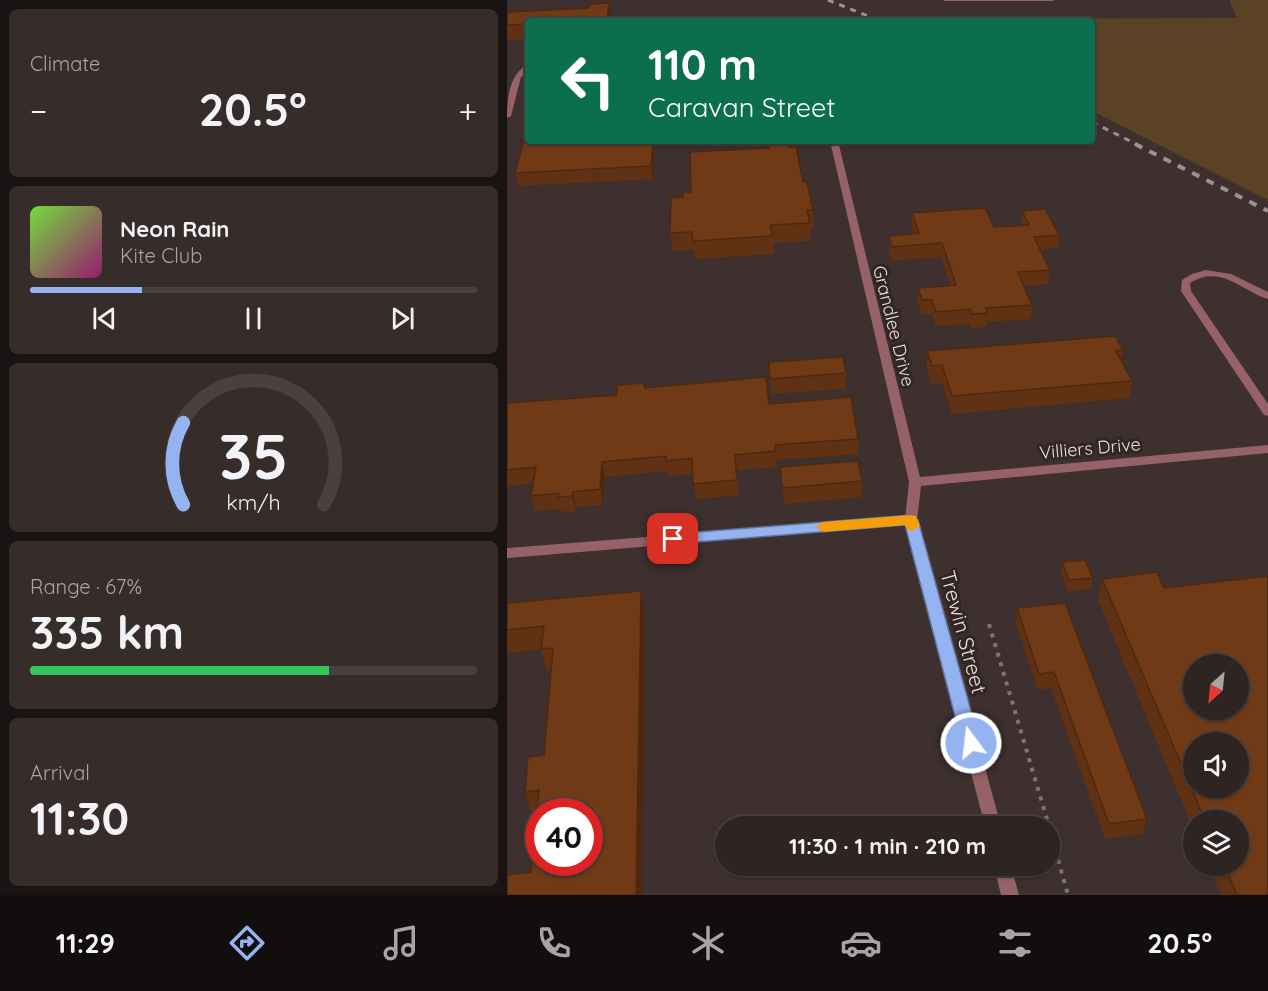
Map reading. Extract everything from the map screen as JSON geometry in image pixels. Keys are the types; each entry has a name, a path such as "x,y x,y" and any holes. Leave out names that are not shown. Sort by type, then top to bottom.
{"street":[{"path":"507,116 518,75 525,69"},
{"name":"Grandlee Drive","path":"835,144 915,482 911,520"},
{"path":"1268,296 1239,280 1215,273 1193,276 1185,282 1186,291 1268,413"},
{"name":"Villiers Drive","path":"915,482 1268,449"},
{"path":"507,553 911,520"},
{"name":"Trewin Street","path":"911,520 990,816"},
{"path":"1005,876 1010,895"}],"lane":[{"path":"945,0 1051,0"}],"path":[{"path":"989,624 1046,816"},
{"path":"1060,867 1068,895"}],"shaded area":[{"path":"1229,0 1268,0 1268,200 1095,113 1095,18 1237,18"}],"building":[{"path":"609,3 607,18 525,18 525,24 507,25 507,12 589,8 589,4"},
{"path":"525,136 525,144 653,144 651,166 515,173"},
{"path":"768,144 796,146 803,182 807,182 813,210 807,210 810,223 771,225 772,236 693,241 692,232 670,233 671,198 683,197 683,192 691,192 690,152 769,148"},
{"path":"985,208 994,227 1029,225 1022,211 1045,209 1059,235 1034,237 1050,270 1018,272 1032,305 986,308 987,313 972,314 970,309 936,312 932,300 922,300 918,288 956,285 942,243 892,247 889,236 919,233 912,213"},
{"path":"1115,336 1123,350 1116,351 1132,381 952,396 942,365 932,366 927,351"},
{"path":"843,357 846,373 770,379 769,362"},
{"path":"766,377 769,404 851,397 858,439 775,445 776,451 735,455 737,480 693,484 692,458 666,461 666,456 602,462 600,489 573,492 572,496 558,497 559,493 531,496 536,467 507,470 507,403 617,395 617,385 643,383 645,388"},
{"path":"858,461 862,481 782,488 780,467"},
{"path":"1085,560 1093,578 1069,580 1062,562"},
{"path":"1157,572 1164,588 1268,576 1268,895 1237,895 1229,876 1249,876 1249,810 1201,810 1196,798 1249,798 1249,732 1183,732 1183,769 1102,579"},
{"path":"641,591 636,895 507,895 507,875 525,873 525,876 603,876 603,798 538,798 539,790 525,792 528,757 544,755 553,648 541,649 544,626 507,630 507,603"},
{"path":"1065,603 1147,819 1109,824 1054,672 1039,674 1017,608"}],"railway":[{"path":"828,0 873,18"},
{"path":"1095,124 1138,145"},
{"path":"1135,144 1268,211"}],"slow traffic":[{"path":"823,527 911,520 912,526"}],"route":[{"path":"673,539 911,520 971,743"}]}
